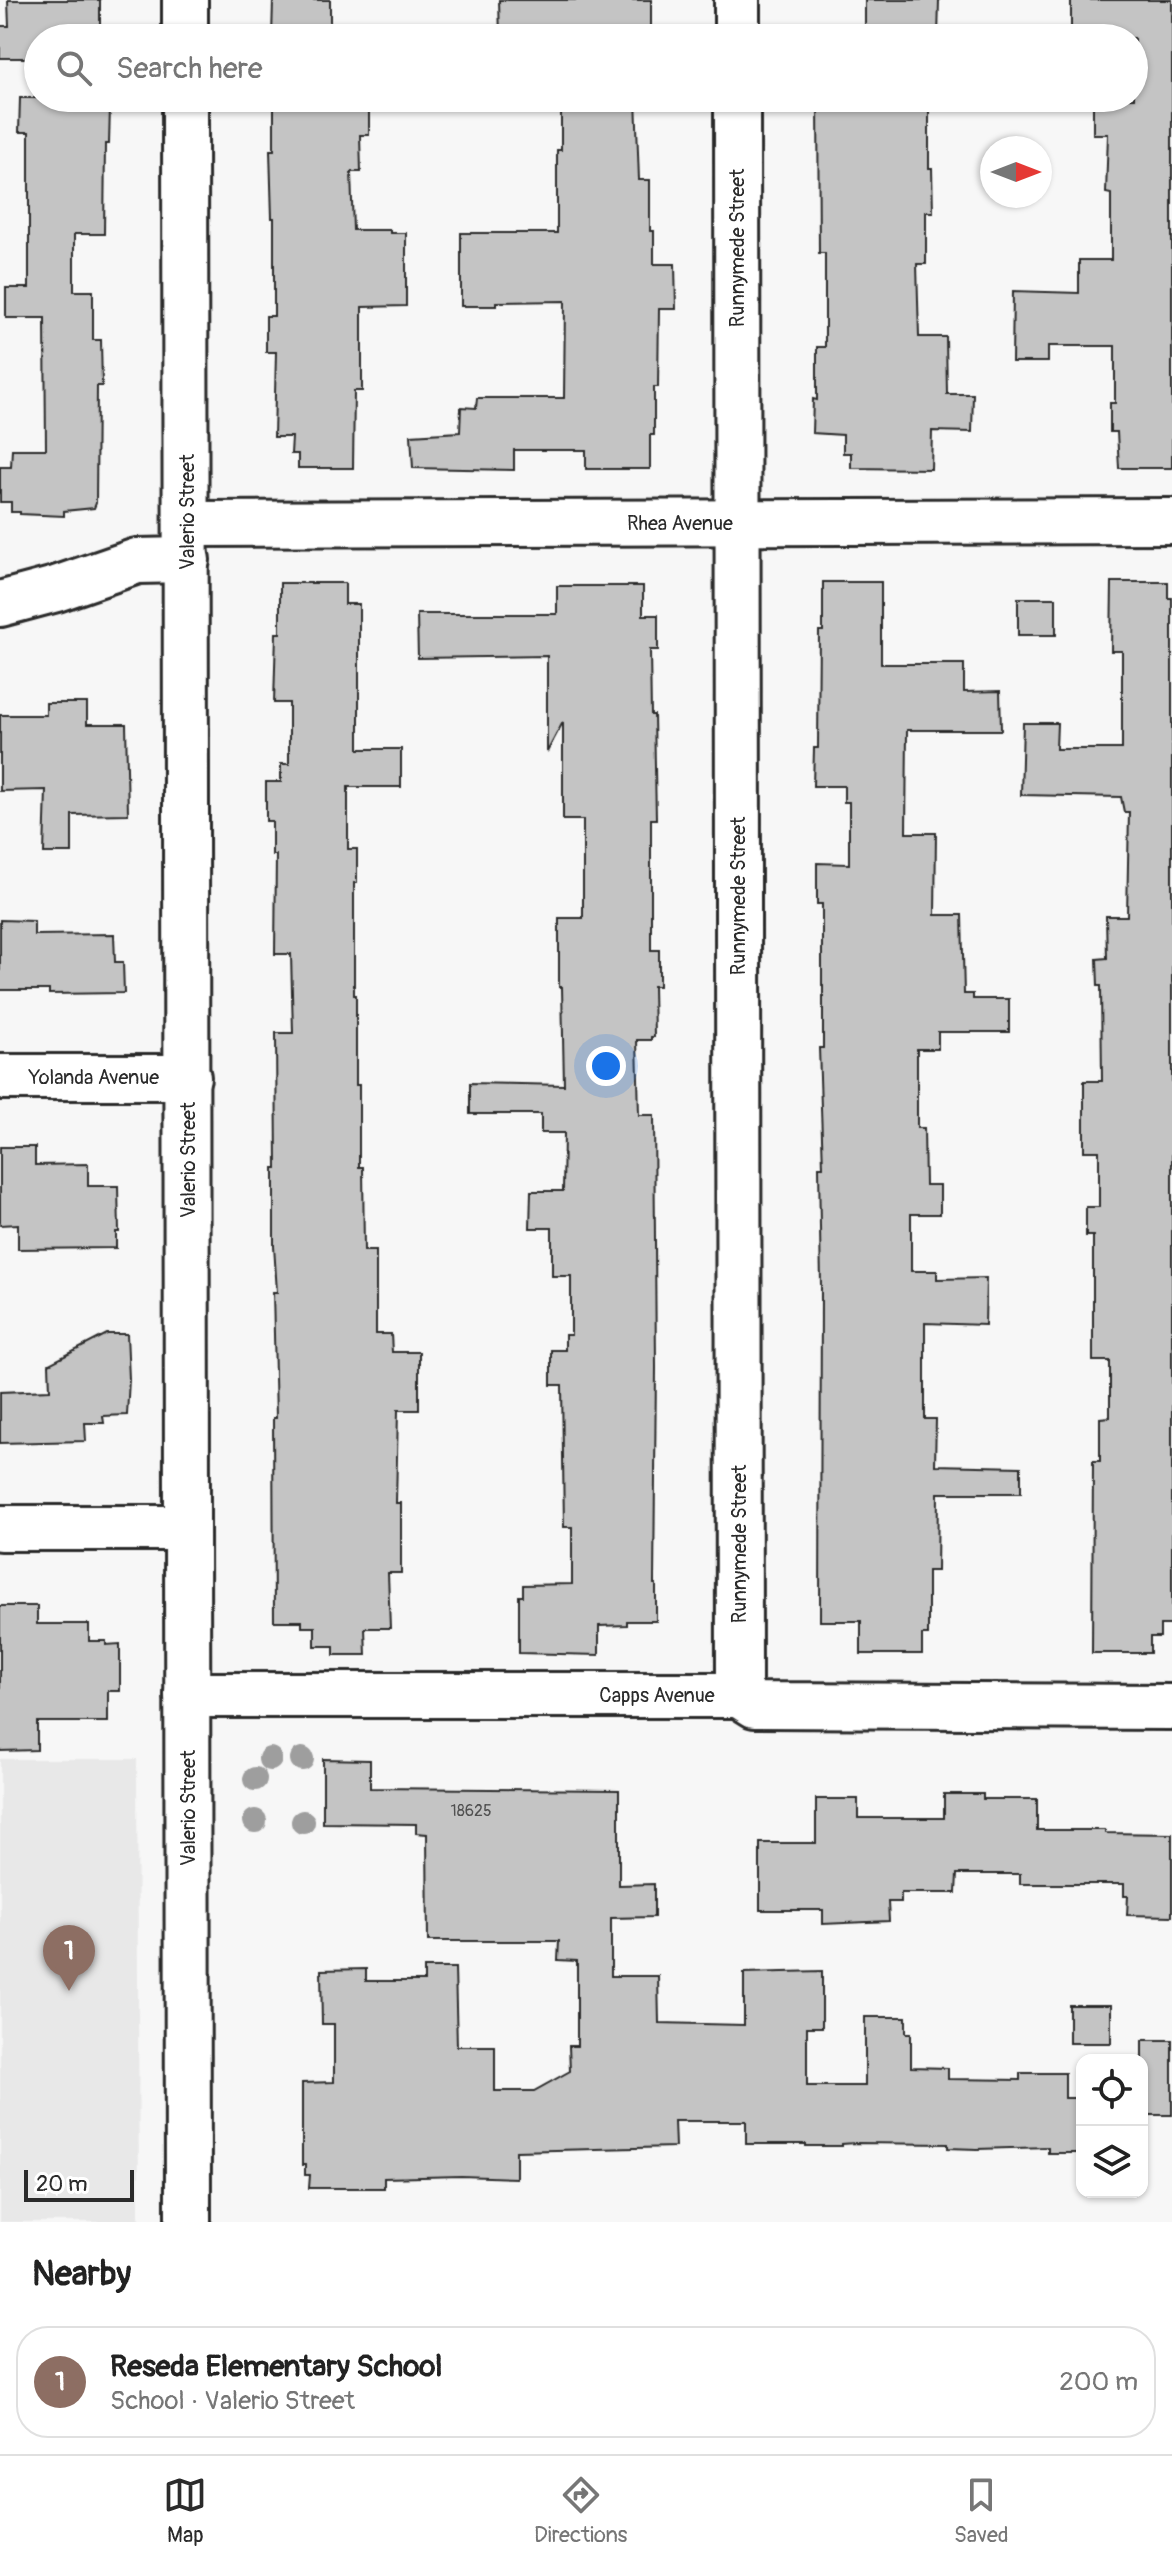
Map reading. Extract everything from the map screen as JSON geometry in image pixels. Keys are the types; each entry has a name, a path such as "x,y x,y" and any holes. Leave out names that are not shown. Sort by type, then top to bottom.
{"street":[{"path":"185,0 185,24"},
{"path":"737,0 737,24"},
{"name":"Valerio Street","path":"185,112 188,2222"},
{"name":"Runnymede Street","path":"737,112 739,1695"},
{"name":"Rhea Avenue","path":"0,604 43,593 187,542 737,523 1172,521"},
{"name":"Yolanda Avenue","path":"0,1077 188,1077"},
{"path":"0,1528 187,1528"},
{"name":"Capps Avenue","path":"187,1695 739,1695 755,1705 1172,1707"}],"shaded area":[{"path":"0,1759 137,1759 139,2222 0,2222"}],"building":[{"path":"8,0 100,0 100,24 24,24 24,58 0,58 0,26 9,26"},
{"path":"273,0 330,0 330,24 272,24"},
{"path":"499,0 651,0 651,24 500,24"},
{"path":"865,0 939,0 938,24 865,24"},
{"path":"1071,0 1172,0 1172,468 1119,468 1117,432 1110,432 1110,403 1115,403 1115,346 1048,346 1048,362 1012,362 1013,291 1079,293 1079,260 1111,260 1111,194 1106,193 1108,134 1093,134 1093,112 1148,112 1148,24 1071,24"},
{"path":"20,98 24,98 24,112 110,112 109,144 105,144 104,234 74,234 74,291 93,291 93,340 101,340 102,386 97,386 96,503 94,508 64,511 64,516 20,514 11,512 11,502 0,502 0,467 11,467 12,449 46,449 45,318 6,318 6,288 29,288 29,132 19,132"},
{"path":"274,112 369,112 369,135 360,135 361,172 351,172 353,230 406,233 406,306 362,307 362,391 354,391 353,468 298,468 298,454 291,454 292,437 274,437 276,352 266,352 266,316 274,316 270,150 274,150"},
{"path":"561,112 637,112 639,180 650,180 650,231 654,231 654,264 675,264 676,309 659,309 658,387 654,387 650,469 586,469 586,450 514,450 514,470 413,468 411,435 460,432 461,407 476,408 477,398 564,398 565,301 461,306 461,233 557,233 557,150 561,150"},
{"path":"818,112 929,112 933,212 926,212 926,264 917,264 919,337 946,337 947,394 973,394 972,432 932,431 931,469 851,468 851,453 843,453 843,435 812,433 813,399 817,400 817,347 825,347 825,253 819,253"},
{"path":"823,582 881,582 881,664 964,664 964,692 1000,691 1001,730 907,730 906,833 936,833 935,915 962,915 964,994 973,994 973,999 1009,999 1009,1032 938,1032 938,1049 917,1049 917,1128 924,1128 925,1185 940,1185 940,1214 911,1214 911,1271 937,1271 937,1279 986,1278 985,1325 925,1323 925,1419 936,1419 935,1465 1021,1467 1021,1493 938,1493 937,1571 928,1571 928,1635 922,1635 922,1654 861,1654 861,1621 820,1621 819,1167 823,1167 819,1048 823,1048 823,986 822,904 817,904 817,863 849,864 849,802 844,802 844,786 813,786 814,748 818,748 819,631 823,631"},
{"path":"1112,582 1168,582 1168,598 1172,598 1172,1625 1160,1625 1160,1637 1150,1637 1150,1653 1092,1653 1093,1461 1100,1461 1100,1418 1110,1417 1110,1361 1093,1361 1093,1236 1086,1236 1086,1207 1099,1207 1099,1151 1084,1151 1084,1081 1102,1081 1101,986 1098,986 1097,959 1107,958 1106,916 1127,916 1129,812 1124,812 1121,797 1021,795 1023,723 1057,723 1056,749 1122,749 1122,651 1111,651"},
{"path":"280,583 345,583 345,604 359,604 359,749 401,749 401,787 348,787 348,849 357,849 354,995 364,1251 376,1251 376,1334 391,1334 392,1352 419,1352 419,1410 398,1410 396,1503 401,1503 401,1573 388,1573 390,1628 365,1628 366,1655 334,1655 334,1646 315,1646 315,1627 302,1627 302,1621 274,1621 276,1033 293,1033 291,954 275,954 276,855 272,855 272,821 266,821 266,782 281,782 281,764 289,764 289,703 274,703 276,633 280,633"},
{"path":"557,586 643,586 643,615 658,615 658,650 650,650 656,819 651,819 651,950 659,950 659,986 653,986 654,1037 651,1040 637,1040 639,1115 654,1115 656,1621 627,1621 627,1625 599,1626 599,1655 519,1653 519,1596 523,1596 523,1585 572,1584 572,1527 564,1527 562,1385 551,1385 551,1350 565,1350 565,1335 571,1335 571,1276 552,1276 552,1228 530,1228 531,1191 563,1191 564,1133 541,1133 541,1114 470,1114 470,1083 564,1085 559,918 583,918 583,820 563,820 563,722 547,752 547,656 418,658 417,614 557,614"},
{"path":"1018,598 1056,598 1056,635 1018,635"},
{"path":"46,703 87,703 87,724 126,724 128,814 72,815 72,853 44,853 46,790 0,791 0,715 46,715"},
{"path":"0,920 34,921 34,935 114,934 115,962 123,962 124,993 49,994 49,990 0,990"},
{"path":"0,1147 35,1147 35,1165 88,1164 88,1186 118,1186 119,1232 116,1232 116,1248 18,1249 18,1224 0,1225"},
{"path":"107,1334 127,1334 127,1415 103,1416 104,1423 85,1423 86,1441 0,1443 0,1392 50,1390 49,1364"},
{"path":"0,1606 37,1606 37,1624 89,1624 89,1641 120,1644 120,1691 108,1691 108,1722 37,1722 37,1750 0,1751"},
{"path":"323,1759 370,1760 370,1788 619,1790 619,1885 654,1884 654,1917 611,1918 611,1976 658,1976 659,2023 744,2025 744,1973 822,1971 822,2027 807,2027 807,2086 865,2086 865,2017 906,2017 906,2033 911,2033 911,2067 948,2068 948,2079 1020,2080 1020,2073 1065,2073 1065,2098 1076,2098 1076,2153 1048,2153 1048,2147 977,2149 948,2148 948,2144 746,2144 746,2121 674,2121 675,2147 516,2151 516,2178 384,2178 384,2188 309,2188 310,2175 305,2175 305,2165 302,2165 302,2083 334,2082 334,2024 322,2024 321,1970 366,1969 366,1981 424,1981 424,1968 455,1968 457,2046 495,2046 495,2091 534,2091 570,2071 569,2046 577,2046 577,1961 558,1960 559,1941 428,1941 427,1834 416,1833 416,1824 323,1823"},
{"path":"944,1794 983,1794 983,1799 1037,1799 1037,1830 1172,1834 1172,1916 1127,1915 1128,1896 1124,1896 1124,1884 1020,1884 1020,1874 957,1874 956,1893 901,1893 901,1902 888,1902 889,1921 823,1924 823,1910 760,1910 760,1843 816,1843 816,1799 858,1799 858,1818 944,1818"},
{"path":"1069,2005 1111,2005 1111,2043 1069,2043"},
{"path":"1142,2040 1172,2040 1172,2115 1148,2115 1148,2054 1142,2054"}],"place":[{"name":"Reseda Elementary School","path":"69,1991"}]}
